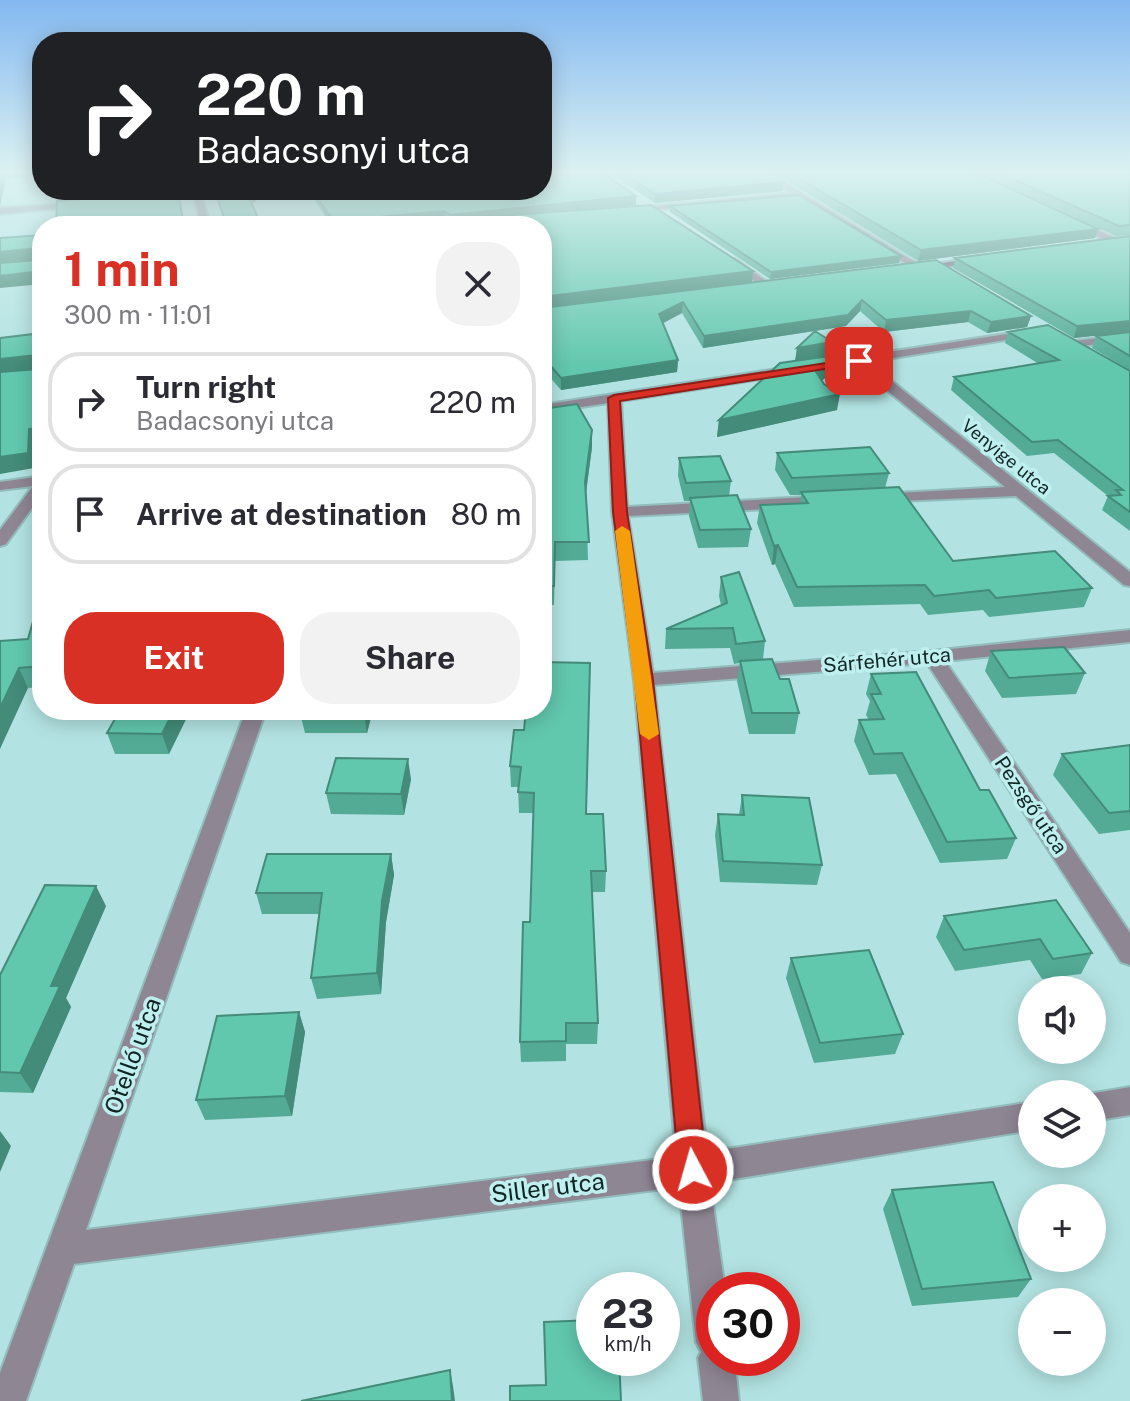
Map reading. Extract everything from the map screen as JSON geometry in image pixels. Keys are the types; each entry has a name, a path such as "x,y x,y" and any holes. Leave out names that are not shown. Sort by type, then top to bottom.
{"main road":[{"path":"1087,246 1130,240"},
{"path":"903,269 997,257"},
{"path":"754,288 783,284"}],"street":[{"path":"868,236 918,267"},
{"path":"1105,236 1117,242"},
{"path":"726,257 768,286"},
{"path":"936,265 960,279"},
{"path":"552,407 1049,330 1036,323"},
{"path":"1061,337 1096,358"},
{"path":"1074,344 1130,337"},
{"name":"Venyige utca","path":"859,361 1130,581"},
{"path":"614,398 620,512 644,680 705,1272"},
{"path":"0,486 32,483"},
{"path":"620,512 1020,491"},
{"path":"0,541 32,496"},
{"name":"Sárfehér utca","path":"644,680 932,657 1130,636"},
{"name":"Pezsgő utca","path":"932,657 1130,954"},
{"name":"Otelló utca","path":"8,1401 252,720"},
{"path":"1106,1105 1130,1101"},
{"name":"Siller utca","path":"63,1249 693,1170 1018,1118"},
{"path":"718,1376 721,1401"}],"building":[{"path":"32,236 32,249 0,252 0,238"},
{"path":"552,236 699,236 753,271 552,296"},
{"path":"716,236 868,236 901,256 771,272"},
{"path":"898,236 1036,236 921,250"},
{"path":"1130,236 1130,321 1077,326 955,258"},
{"path":"32,260 32,272 0,276 0,263"},
{"path":"936,260 1031,316 991,322 971,311 886,320 862,300 848,315 704,336 683,302 659,314 678,360 561,378 552,368 552,307"},
{"path":"1048,325 1130,371 1130,512 1108,496 1121,495 1116,490 1123,490 1058,440 1032,442 954,377 1059,360 1008,332"},
{"path":"815,331 832,342 797,348"},
{"path":"1130,332 1130,356 1096,336"},
{"path":"32,334 32,356 0,359 0,338"},
{"path":"837,355 816,372 824,384 840,394 719,420 780,363"},
{"path":"32,369 32,429 29,429 28,453 0,457 0,372"},
{"path":"577,404 592,430 585,482 589,542 555,542 554,586 552,586 552,408"},
{"path":"870,447 889,473 792,478 777,453"},
{"path":"720,456 731,481 686,483 679,458"},
{"path":"899,487 953,561 1055,551 1092,588 996,598 989,590 934,596 925,585 797,587 778,545 774,546 760,505 808,503 801,492"},
{"path":"737,495 751,529 700,530 690,498"},
{"path":"739,572 765,641 736,644 733,628 666,629 727,603 721,577"},
{"path":"32,625 32,667 19,668 0,708 0,641 28,639"},
{"path":"1064,647 1085,673 1009,678 991,651"},
{"path":"772,659 780,679 789,679 799,713 752,713 740,661"},
{"path":"552,662 590,663 586,814 603,814 606,871 591,871 598,1023 566,1023 566,1041 520,1042 523,922 530,922 534,793 518,792 521,767 510,766 514,730 524,730 525,720 552,720"},
{"path":"916,672 980,790 989,790 1016,838 947,842 902,753 874,754 859,720 884,719 871,694 881,694 871,674"},
{"path":"114,720 169,720 162,734 107,733"},
{"path":"1130,745 1130,811 1109,813 1062,754"},
{"path":"336,758 408,759 401,794 326,793"},
{"path":"742,795 809,798 822,865 723,861 718,814 744,815"},
{"path":"267,854 391,854 382,901 377,973 311,978 322,893 256,893"},
{"path":"45,885 96,886 51,986 60,986 20,1073 0,1072 0,975"},
{"path":"1056,900 1092,953 1053,959 1040,939 964,950 944,916"},
{"path":"869,950 903,1034 820,1043 791,958"},
{"path":"299,1012 285,1096 196,1100 217,1016"},
{"path":"993,1182 1018,1246 1018,1272 1028,1272 1031,1279 922,1289 892,1190"},
{"path":"576,1321 576,1376 620,1376 621,1401 510,1401 510,1386 546,1385 544,1322"},
{"path":"450,1370 452,1401 301,1401"}],"slow traffic":[{"path":"622,531 649,734"}],"route":[{"path":"693,1170 644,680 620,512 614,398 859,361"}]}
